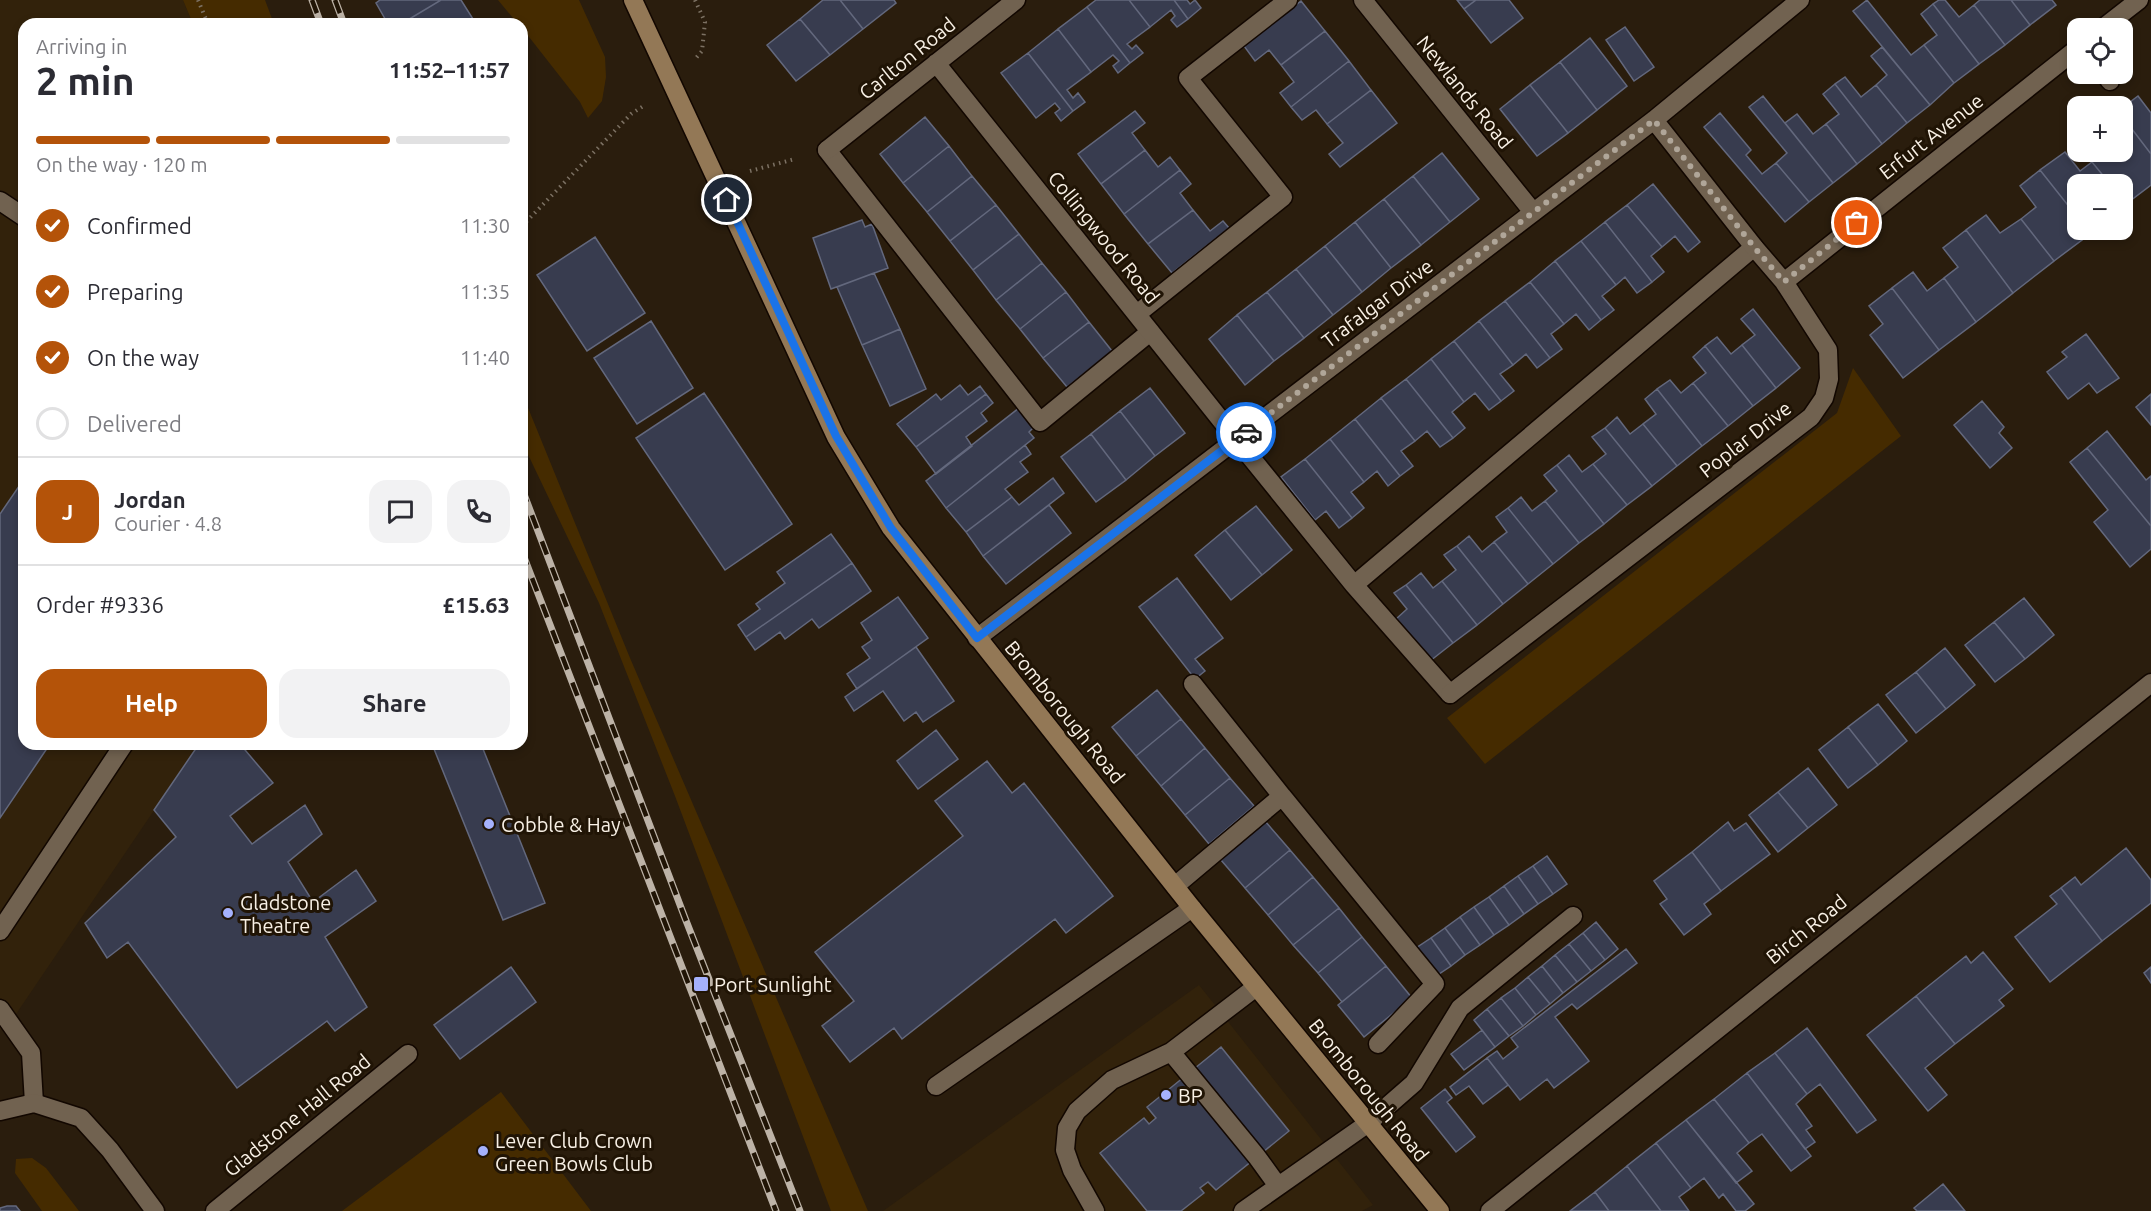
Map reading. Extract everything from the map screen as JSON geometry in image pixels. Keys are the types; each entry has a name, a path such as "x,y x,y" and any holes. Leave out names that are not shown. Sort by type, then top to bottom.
{"street":[{"name":"Bromborough Road","path":"633,0 836,436 891,528 1192,908 1440,1211"},
{"name":"Carlton Road","path":"827,150 1016,0"},
{"path":"1137,315 1283,197 1188,78 1288,0"},
{"name":"Newlands Road","path":"1363,0 1533,212"},
{"name":"Trafalgar Drive","path":"977,638 1654,120 1800,0"},
{"path":"2116,18 2138,0"},
{"name":"Erfurt Avenue","path":"1784,282 2067,57"},
{"name":"Collingwood Road","path":"936,63 1354,585 1450,694"},
{"name":"Poplar Drive","path":"1450,694 1811,417 1824,398 1829,379 1828,350 1784,282 1654,120"},
{"path":"827,150 1040,422 1150,332"},
{"path":"0,201 18,213"},
{"path":"1354,585 1754,247"},
{"name":"Birch Road","path":"1490,1211 2151,683"},
{"path":"1193,684 1436,984 1378,1044"},
{"path":"0,931 120,750"},
{"path":"1175,886 1282,796"},
{"path":"936,1086 1192,908"},
{"path":"1243,1211 1367,1124 1414,1083 1460,1008 1573,916"},
{"path":"1095,1211 1072,1170 1065,1150 1067,1128 1077,1112 1112,1080 1171,1052 1256,987"},
{"path":"0,1009 32,1053 34,1103"},
{"path":"1171,1052 1278,1186"},
{"name":"Gladstone Hall Road","path":"215,1211 408,1054"},
{"path":"0,1111 34,1103 81,1118 110,1150 155,1211"}],"path":[{"path":"198,0 206,18"},
{"path":"528,220 631,114 674,87 702,51 705,22 695,0"},
{"path":"718,180 827,150"}],"shaded area":[{"path":"0,0 183,0 190,18 18,18 18,750 195,750 10,1023 0,1030"},
{"path":"183,0 265,0 272,18 190,18"},
{"path":"498,0 579,0 605,57 606,77 602,101 588,118 580,102 528,36 528,18 513,18"},
{"path":"1853,368 1901,436 1485,764 1447,718 1837,413"},
{"path":"528,408 630,658 868,1211 831,1211 675,796 599,603 528,455"},
{"name":"BP","path":"1199,985 1373,1205 1362,1211 883,1211"},
{"name":"Lever Club Crown Green Bowls Club","path":"501,1092 591,1211 342,1211"},
{"path":"32,1158 46,1168 79,1211 42,1211 15,1173 16,1159"}],"building":[{"path":"380,0 441,0 411,18 385,18 376,3"},
{"path":"441,0 461,0 472,18 411,18"},
{"path":"823,0 840,0 863,29 830,55 800,19"},
{"path":"840,0 894,0 896,3 863,29"},
{"path":"1096,0 1129,0 1150,27 1127,44 1132,49 1136,45 1143,53 1130,63 1087,7"},
{"path":"1129,0 1174,0 1188,19 1177,27 1171,20 1175,16 1171,10 1150,27"},
{"path":"1174,0 1187,0 1190,4 1195,0 1201,8 1188,19"},
{"path":"1457,0 1476,0 1464,9"},
{"path":"1476,0 1509,0 1523,18 1491,43 1464,9"},
{"path":"1867,0 1911,55 1924,45 1954,83 1930,105 1853,11"},
{"path":"1939,0 1945,0 1959,17 1974,5 2005,45 1979,64 1933,4"},
{"path":"1980,0 2011,0 2030,25 2005,45 1974,5"},
{"path":"2011,0 2052,0 2056,5 2030,25"},
{"path":"1301,1 1325,31 1281,65 1269,50 1255,61 1244,46"},
{"path":"1933,4 1979,64 1954,83 1924,45 1937,35 1921,14"},
{"path":"1087,7 1130,63 1118,73 1113,66 1119,61 1113,55 1091,72 1058,29"},
{"path":"800,19 830,55 796,81 767,45"},
{"path":"1625,27 1654,67 1634,81 1606,40"},
{"path":"1058,29 1091,72 1067,90 1073,98 1078,93 1085,102 1073,111 1028,53"},
{"path":"1325,31 1349,61 1291,107 1280,93 1294,82 1281,65"},
{"path":"1590,38 1627,86 1597,110 1560,62"},
{"path":"1882,47 1930,105 1907,123 1876,85 1887,75 1871,56"},
{"path":"1028,53 1073,111 1061,121 1055,113 1060,109 1055,103 1036,118 1001,73"},
{"path":"1349,61 1371,90 1327,124 1316,110 1302,120 1291,107"},
{"path":"1560,62 1597,110 1568,133 1530,85"},
{"path":"1845,77 1861,97 1876,85 1907,123 1882,144 1835,84"},
{"path":"1835,84 1882,144 1857,164 1826,124 1839,114 1823,94"},
{"path":"1530,85 1568,133 1537,156 1500,109"},
{"path":"1371,90 1397,123 1340,167 1329,154 1343,143 1327,124"},
{"path":"1763,96 1833,183 1809,202 1776,163 1787,153 1749,107"},
{"path":"2138,96 2151,113 2151,154 2133,130 2133,100"},
{"path":"1135,111 1145,123 1132,133 1145,150 1101,184 1078,154"},
{"path":"1720,113 1751,150 1746,155 1762,174 1776,163 1809,202 1785,222 1704,127"},
{"path":"1797,114 1813,134 1826,124 1857,164 1833,183 1785,123"},
{"path":"925,117 949,146 903,183 880,154"},
{"path":"2133,130 2151,154 2151,185 2133,199 2133,174 2102,174 2092,162 2133,162"},
{"path":"949,146 972,176 927,212 903,183"},
{"path":"1145,150 1158,167 1170,157 1180,170 1124,214 1101,184"},
{"path":"2065,152 2067,162 2073,162 2080,171 2092,162 2102,174 2067,174 2067,204 2040,170"},
{"path":"1442,153 1479,199 1450,222 1413,176"},
{"path":"1180,170 1191,184 1180,193 1193,210 1148,244 1124,214"},
{"path":"2040,170 2067,204 2067,240 2082,240 2054,261 2021,219 2036,207 2020,186"},
{"path":"972,176 996,205 950,241 927,212"},
{"path":"1413,176 1450,222 1421,245 1384,199"},
{"path":"1653,184 1700,242 1688,252 1675,236 1662,247 1627,205"},
{"path":"1384,199 1421,245 1391,268 1355,222"},
{"path":"996,205 1019,234 973,270 950,241"},
{"path":"1627,205 1662,247 1651,256 1664,272 1652,282 1605,222"},
{"path":"1193,210 1210,231 1223,221 1229,228 1172,273 1148,244"},
{"path":"1986,215 2000,233 2021,219 2054,261 2013,293 1966,230"},
{"path":"862,220 865,227 872,224 888,268 831,289 813,238"},
{"path":"1355,222 1391,268 1362,292 1325,246"},
{"path":"1605,222 1652,282 1637,293 1625,277 1616,285 1581,241"},
{"path":"1966,230 2013,293 1976,322 1944,278 1958,267 1943,248"},
{"path":"1019,234 1042,263 996,300 973,270"},
{"path":"595,237 645,313 587,351 537,275"},
{"path":"1581,241 1616,285 1602,296 1614,310 1601,320 1555,261"},
{"path":"1325,246 1362,292 1333,315 1296,269"},
{"path":"1555,261 1601,320 1589,330 1576,314 1564,324 1530,282"},
{"path":"1042,263 1066,292 1020,329 996,300"},
{"path":"1296,269 1333,315 1304,338 1267,292"},
{"path":"1913,272 1927,291 1944,278 1976,322 1939,350 1892,288"},
{"path":"874,273 900,329 862,345 837,287"},
{"path":"1530,282 1564,324 1551,334 1562,349 1550,358 1505,301"},
{"path":"1892,288 1939,350 1903,378 1870,335 1883,324 1869,306"},
{"path":"1066,292 1089,322 1043,358 1020,329"},
{"path":"1267,292 1304,338 1274,361 1237,315"},
{"path":"1505,301 1550,358 1537,368 1526,354 1513,365 1479,321"},
{"path":"1753,309 1800,368 1776,388 1742,345 1755,335 1741,319"},
{"path":"1237,315 1274,361 1245,385 1209,339"},
{"path":"651,321 693,388 637,424 594,358"},
{"path":"1479,321 1513,365 1500,374 1514,391 1501,401 1454,341"},
{"path":"1089,322 1112,351 1067,387 1043,358"},
{"path":"900,329 926,389 890,406 862,345"},
{"path":"2086,334 2119,378 2097,393 2089,383 2068,399 2047,372 2067,357 2062,352"},
{"path":"1717,337 1731,354 1742,345 1776,388 1753,406 1705,346"},
{"path":"1454,341 1501,401 1489,410 1475,393 1464,402 1431,359"},
{"path":"1705,346 1753,406 1728,426 1693,383 1706,373 1693,357"},
{"path":"1431,359 1464,402 1452,412 1465,428 1453,438 1406,379"},
{"path":"1406,379 1453,438 1440,447 1427,431 1415,441 1381,398"},
{"path":"1670,380 1681,393 1693,383 1728,426 1702,446 1657,389"},
{"path":"960,385 968,395 980,386 986,394 916,447 897,424 936,394 941,400"},
{"path":"1150,388 1185,433 1155,456 1120,411"},
{"path":"1657,389 1702,446 1677,466 1643,424 1656,414 1645,399"},
{"path":"704,393 792,524 725,570 636,438"},
{"path":"986,394 993,403 981,413 987,421 966,437 972,446 936,474 916,447"},
{"path":"2151,394 2151,425 2136,407"},
{"path":"1381,398 1415,441 1401,451 1413,466 1400,476 1355,419"},
{"path":"1982,401 2004,427 1999,433 2012,448 1990,468 1954,425"},
{"path":"1019,408 1034,427 1029,432 1034,438 946,508 926,481"},
{"path":"1120,411 1155,456 1126,480 1091,434"},
{"path":"1617,417 1630,434 1643,424 1677,466 1652,486 1605,428"},
{"path":"1355,419 1400,476 1388,486 1377,471 1364,482 1330,439"},
{"path":"1605,428 1652,486 1627,505 1593,464 1606,454 1592,437"},
{"path":"2107,431 2146,480 2151,476 2151,526 2087,448"},
{"path":"1091,434 1126,480 1096,502 1061,457"},
{"path":"1330,439 1364,482 1351,492 1364,508 1352,518 1305,459"},
{"path":"1025,445 1031,454 1020,462 1028,472 1005,489 1012,497 966,532 946,508"},
{"path":"2087,448 2151,526 2151,549 2130,567 2094,522 2108,510 2070,462"},
{"path":"1569,455 1582,472 1593,464 1627,505 1604,524 1557,465"},
{"path":"1305,459 1352,518 1339,528 1326,511 1315,520 1281,477"},
{"path":"1557,465 1604,524 1579,543 1545,501 1557,491 1544,475"},
{"path":"1053,478 1064,493 983,556 966,532 1012,497 1019,505"},
{"path":"18,488 18,750 46,750 0,818 0,514"},
{"path":"1521,497 1532,511 1545,501 1579,543 1553,564 1508,508"},
{"path":"1049,505 1071,533 1006,584 983,556"},
{"path":"1256,506 1292,550 1262,575 1225,530"},
{"path":"1508,508 1553,564 1528,584 1494,542 1507,532 1496,517"},
{"path":"1225,530 1262,575 1231,600 1195,555"},
{"path":"831,534 852,563 746,637 738,625 760,609 756,604 785,583 777,572"},
{"path":"1469,536 1482,552 1494,542 1528,584 1503,604 1457,546"},
{"path":"1457,546 1503,604 1477,625 1442,581 1456,570 1444,555"},
{"path":"852,563 871,591 819,628 812,619 785,639 780,632 755,650 746,637"},
{"path":"1421,573 1433,588 1442,581 1477,625 1453,643 1406,585"},
{"path":"1177,578 1223,638 1195,659 1205,671 1195,679 1139,607"},
{"path":"1406,585 1453,643 1430,661 1396,619 1407,609 1394,593"},
{"path":"898,597 928,638 857,689 847,674 870,658 862,647 872,640 861,623"},
{"path":"2024,598 2054,635 2025,659 1994,622"},
{"path":"1994,622 2025,659 1995,682 1965,645"},
{"path":"916,647 954,701 923,722 916,712 904,721 883,691 854,711 845,697"},
{"path":"1945,648 1975,685 1946,709 1916,672"},
{"path":"1916,672 1946,709 1916,733 1886,695"},
{"path":"1157,690 1181,719 1136,756 1112,727"},
{"path":"1878,704 1907,741 1878,765 1848,727"},
{"path":"1181,719 1205,748 1161,786 1136,756"},
{"path":"1848,727 1878,765 1848,788 1819,750"},
{"path":"936,730 958,759 918,789 897,761"},
{"path":"1205,748 1230,778 1185,815 1161,786"},
{"name":"Gladstone Theatre","path":"195,750 245,750 273,783 230,816 252,844 305,805 322,834 288,862 313,902 356,870 376,901 325,937 367,1007 335,1031 327,1021 237,1088 128,942 107,958 85,923 176,837 154,810"},
{"name":"Cobble & Hay","path":"434,750 483,750 545,903 503,920"},
{"path":"987,761 1012,793 1024,783 1113,896 1066,933 1055,919 902,1039 894,1028 850,1062 822,1026 854,1001 815,952 963,836 935,801"},
{"path":"1808,768 1837,805 1808,828 1778,792"},
{"path":"1230,778 1254,806 1209,844 1185,815"},
{"path":"1778,792 1808,828 1778,852 1749,815"},
{"path":"1265,821 1290,850 1245,888 1221,860"},
{"path":"1728,822 1734,831 1746,823 1770,854 1721,891 1692,852"},
{"path":"2126,848 2151,880 2151,903 2102,941 2061,888 2075,877 2081,885"},
{"path":"1290,850 1313,877 1268,915 1245,888"},
{"path":"1692,852 1721,891 1704,904 1711,914 1684,935 1660,904 1667,899 1654,881"},
{"path":"1547,856 1567,884 1553,894 1533,866"},
{"path":"1533,866 1553,894 1538,904 1518,876"},
{"path":"1518,876 1538,904 1524,914 1504,886"},
{"path":"1313,877 1339,908 1293,945 1268,915"},
{"path":"1504,886 1524,914 1509,925 1489,897"},
{"path":"2061,888 2102,941 2050,982 2015,937 2057,904 2050,896"},
{"path":"1489,897 1509,925 1494,935 1474,907"},
{"path":"1474,907 1494,935 1480,945 1460,917"},
{"path":"1339,908 1362,937 1318,973 1293,945"},
{"path":"1460,917 1480,945 1465,955 1445,928"},
{"path":"1596,922 1618,949 1605,960 1583,933"},
{"path":"1445,928 1465,955 1451,966 1431,938"},
{"path":"1583,933 1605,960 1591,971 1569,944"},
{"path":"1362,937 1386,966 1342,1002 1318,973"},
{"path":"1431,938 1451,966 1436,976 1416,948"},
{"path":"1569,944 1591,971 1577,982 1555,955"},
{"path":"1626,949 1637,963 1577,1009 1572,1004 1555,1017 1589,1061 1554,1088 1547,1079 1520,1100 1487,1058 1497,1051 1503,1059 1518,1047 1511,1038"},
{"path":"1983,952 2013,989 1999,1000 2004,1006 1955,1044 1916,996 1966,956 1971,963"},
{"path":"1555,955 1577,982 1563,993 1542,966"},
{"path":"1386,966 1412,998 1364,1037 1338,1005"},
{"path":"1542,966 1563,993 1550,1004 1528,977"},
{"path":"511,967 536,1002 460,1059 434,1025"},
{"path":"2151,967 2151,983 2144,973"},
{"path":"1528,977 1550,1004 1536,1015 1515,988"},
{"path":"1515,988 1536,1015 1523,1026 1501,998"},
{"path":"1916,996 1955,1044 1925,1068 1947,1095 1928,1111 1867,1035"},
{"path":"1501,998 1523,1026 1509,1036 1487,1009"},
{"path":"1487,1009 1509,1036 1495,1047 1474,1020"},
{"path":"1807,1028 1876,1120 1857,1133 1820,1084 1807,1094 1775,1053"},
{"path":"1482,1030 1495,1047 1464,1070 1451,1054"},
{"path":"1221,1047 1289,1131 1216,1190 1208,1182 1200,1188 1204,1193 1181,1211 1147,1211 1100,1153 1144,1118 1149,1124 1156,1118 1147,1107"},
{"path":"1775,1053 1807,1094 1796,1104 1812,1126 1806,1130 1815,1142 1805,1149 1747,1073"},
{"path":"1487,1058 1508,1085 1483,1104 1469,1086 1456,1095 1450,1087"},
{"path":"1747,1073 1811,1156 1791,1171 1762,1134 1749,1143 1714,1099"},
{"path":"1445,1089 1452,1098 1447,1102 1475,1137 1456,1152 1421,1108"},
{"path":"1714,1099 1749,1143 1737,1153 1752,1171 1736,1183 1686,1120"},
{"path":"1686,1120 1754,1204 1745,1211 1736,1211 1723,1194 1719,1198 1704,1178 1691,1188 1656,1143"},
{"path":"1656,1143 1691,1188 1679,1197 1689,1211 1661,1211 1627,1166"},
{"path":"1627,1166 1661,1211 1609,1211 1595,1192"},
{"path":"1943,1184 1965,1211 1917,1211 1914,1208"},
{"path":"1595,1192 1609,1211 1570,1211"},
{"path":"16,1206 20,1211 0,1211 0,1208"}],"railway":[{"path":"312,0 319,18"},
{"path":"335,0 342,18"},
{"path":"528,505 685,918 800,1211"},
{"path":"528,568 776,1211"}],"way so far":[{"path":"1246,432 1654,120 1784,282 1857,223"}],"place":[{"name":"Cobble & Hay","path":"489,824"},
{"name":"Gladstone Theatre","path":"228,913"},
{"name":"Port Sunlight","path":"701,984"},
{"name":"BP","path":"1166,1095"},
{"name":"Lever Club Crown Green Bowls Club","path":"483,1151"}],"route":[{"path":"727,200 836,436 891,528 977,638 1246,432"}]}
